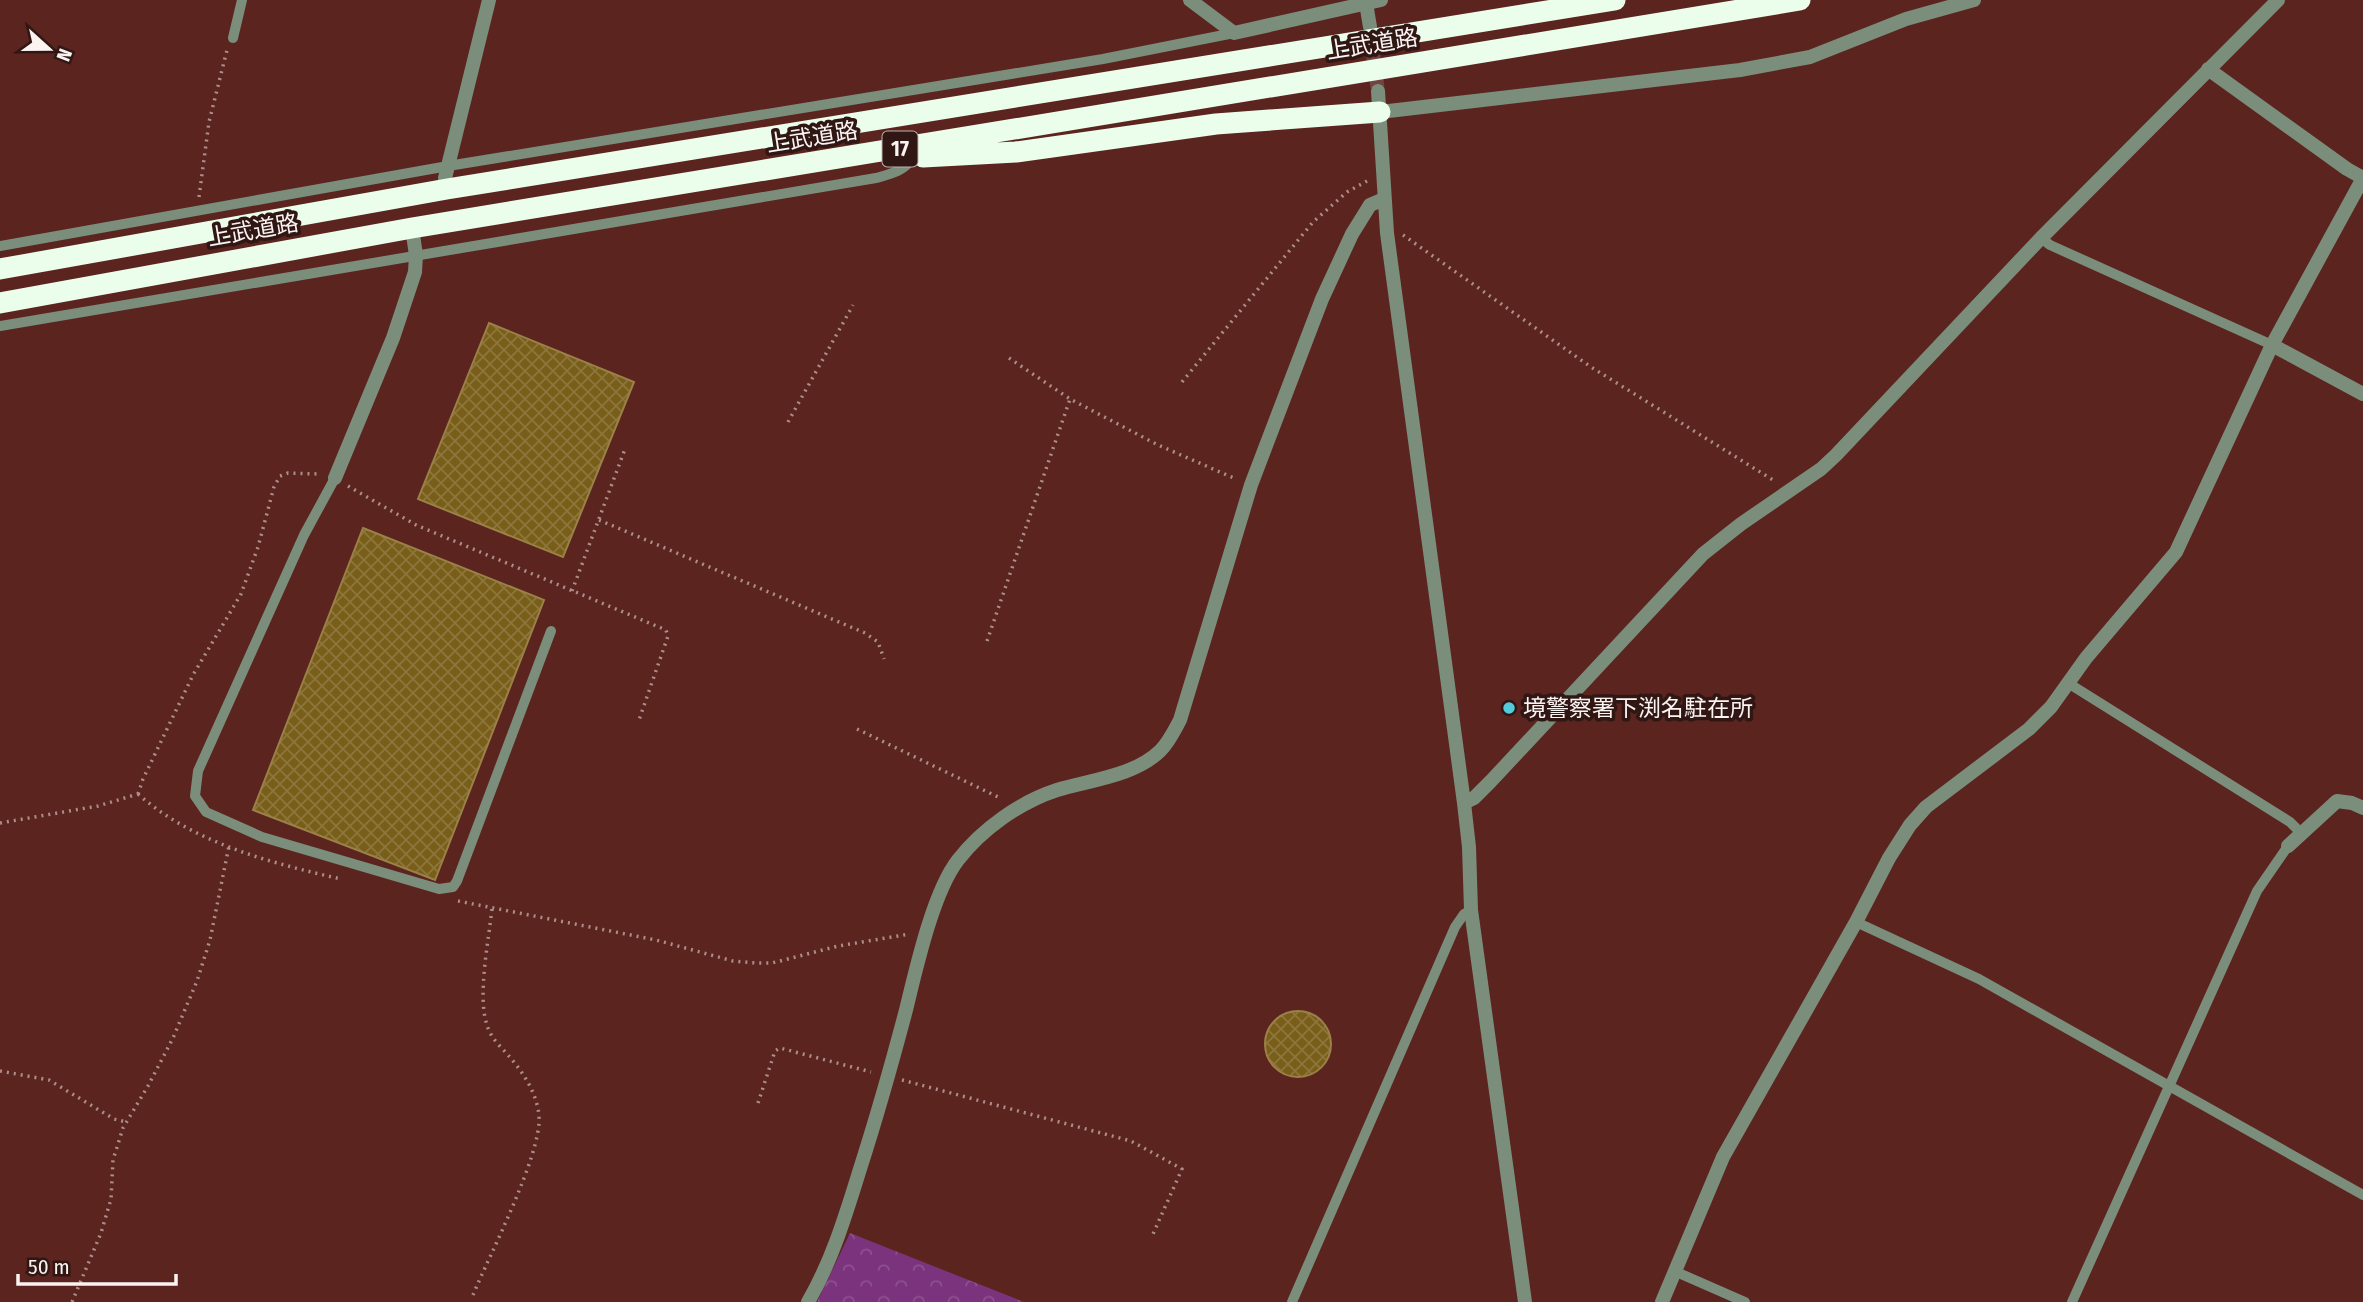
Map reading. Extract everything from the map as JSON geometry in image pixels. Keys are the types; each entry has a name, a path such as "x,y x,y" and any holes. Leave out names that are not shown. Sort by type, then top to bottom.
{"highway":[{"name":"上武道路","path":"0,269 447,189 1615,0"},
{"name":"上武道路","path":"0,303 412,228 1800,0"},
{"path":"850,157 912,158 1016,152 1379,102"}],"street":[{"path":"447,189 445,178 489,0"},
{"path":"1190,0 1234,33 1373,2 1370,27"},
{"path":"1525,1302 1471,910 1469,847 1464,803 1387,233 1379,102 1740,70 1810,57 1906,19 1973,0"},
{"path":"1464,803 1474,798 1491,781 1703,554 1741,524 1821,469 1836,455 2041,238 2278,0"},
{"path":"1662,1302 1723,1157 1856,922 1889,858 1910,825 1934,800 2029,729 2051,707 2086,657 2176,552 2272,345 2363,178 2208,69"},
{"path":"808,1302 835,1246 889,1077 928,930 945,883 957,861 975,842 1015,810 1055,791 1120,773 1147,761 1169,740 1180,720 1251,485 1322,299 1352,234 1370,205 1384,200"},
{"path":"335,478 393,338 415,272 416,255 412,228"},
{"path":"2272,345 2363,394"},
{"path":"2288,846 2337,801 2363,808"}],"lane":[{"path":"233,38 242,0"},
{"path":"0,246 448,166 1103,59 1234,33"},
{"path":"0,327 876,178 908,166 912,158"},
{"path":"2041,238 2050,245 2272,345"},
{"path":"335,478 304,535 198,771 195,796 206,813 262,837 439,888 453,887 551,631"},
{"path":"2068,683 2290,822 2302,834"},
{"path":"2072,1302 2257,891 2288,846"},
{"path":"1292,1302 1455,927 1464,914 1471,910"},
{"path":"1856,922 1979,979 2363,1195"},
{"path":"1674,1271 1745,1302"}],"path":[{"path":"199,209 198,188 209,122 227,51 233,38"},
{"path":"1182,382 1313,222 1347,192 1368,181 1383,179"},
{"path":"1387,233 1406,236 1591,367 1790,491"},
{"path":"788,422 853,305"},
{"path":"1009,358 1070,398 1158,445 1251,485"},
{"path":"987,641 1070,398"},
{"path":"572,591 625,449"},
{"path":"138,794 142,779 193,675 241,594 258,547 274,486 280,476 310,472 335,478 416,525 666,630 668,635 639,720"},
{"path":"599,520 865,633 878,642 884,659"},
{"path":"857,729 1006,800 1015,810"},
{"path":"0,823 98,806 138,794"},
{"path":"138,794 172,820 229,846 293,868 343,879"},
{"path":"72,1302 101,1233 111,1199 113,1160 126,1122 173,1038 197,981 210,940 229,846"},
{"path":"457,901 656,940 733,961 755,963 772,963 838,946 928,930"},
{"path":"472,1295 528,1163 538,1132 539,1118 536,1096 486,1025 483,998 492,908"},
{"path":"758,1103 775,1051 780,1048 1131,1142 1182,1169 1153,1234"},
{"path":"0,1071 49,1080 114,1119 126,1122"}],"green space":[{"path":"850,1233 1024,1302 817,1302"}],"building":[{"path":"489,323 634,382 563,557 418,499"},
{"path":"363,528 544,600 435,880 253,810"},
{"path":"1298,1011 1311,1014 1321,1021 1328,1031 1331,1044 1328,1057 1321,1067 1311,1074 1298,1077 1285,1074 1275,1067 1268,1057 1265,1044 1268,1031 1275,1021 1285,1014"}],"tunnel":[{"path":"1370,32 1378,91"}],"place":[{"name":"境警察署下渕名駐在所","path":"1509,708"}]}
